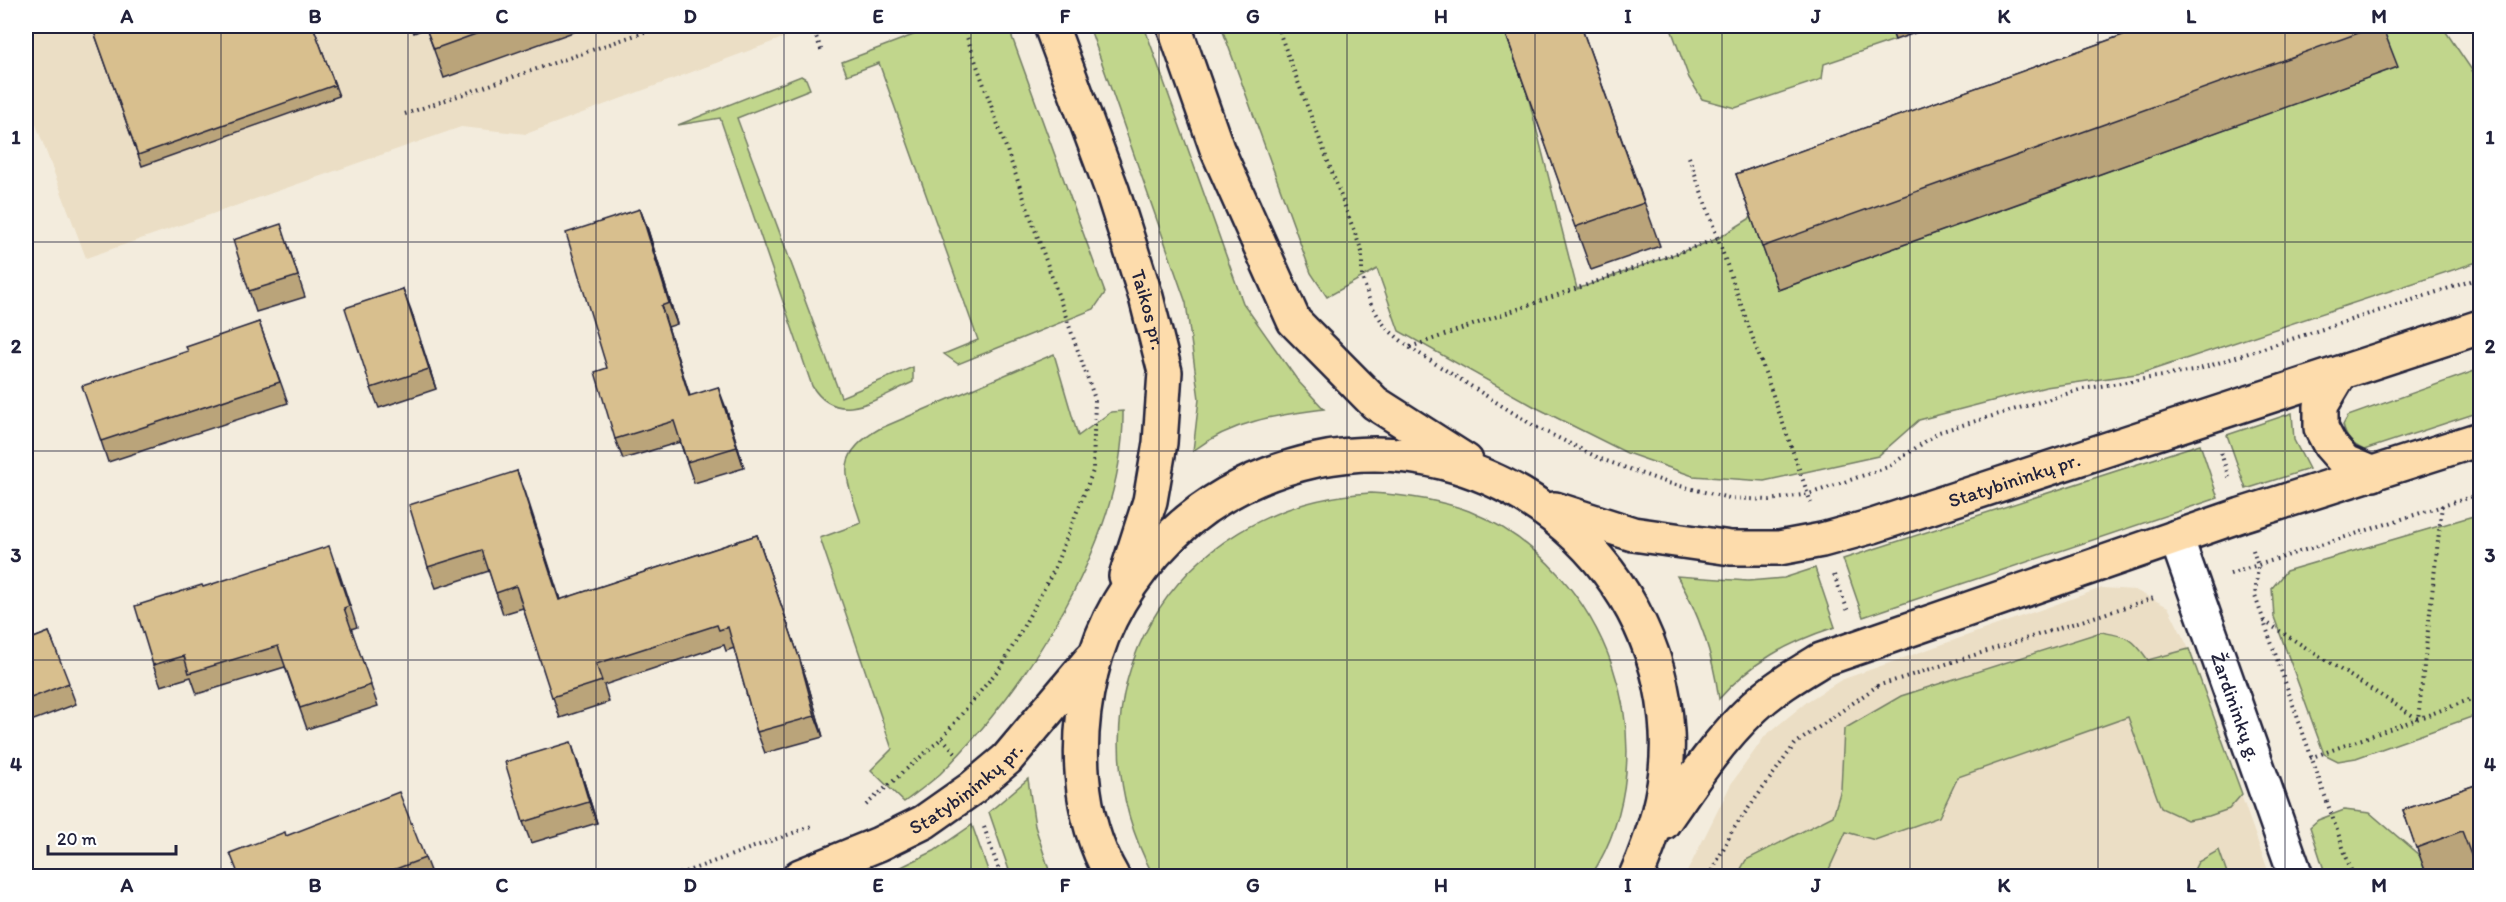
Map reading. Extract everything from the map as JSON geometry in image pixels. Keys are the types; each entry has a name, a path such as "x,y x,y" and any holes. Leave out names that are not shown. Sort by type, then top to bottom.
{"main road":[{"name":"Taikos pr.","path":"1051,26 1112,190 1146,297 1165,372 1160,443 1150,501 1118,603"},
{"path":"1174,26 1217,149 1294,321 1375,403 1539,504 1588,547 1616,580 1642,627 1659,679 1667,732 1665,787 1652,839 1636,876"},
{"name":"Statybininkų pr.","path":"1539,504 1633,534 1731,548 1779,548 1822,540 1873,526 2481,327"},
{"path":"2340,374 2321,406 2321,428 2330,445 2345,462 2373,474"},
{"path":"1652,839 1720,742 1754,706 1790,679 1821,660 2176,537 2481,438"},
{"path":"1112,876 1106,866 1088,814 1080,760 1083,706 1096,653 1118,603 1150,557 1189,519 1234,489 1285,467 1338,456 1393,454 1447,463 1495,479"},
{"name":"Statybininkų pr.","path":"800,876 839,861 924,822 971,789 1007,759 1096,653"}],"street":[{"name":"Žardininkų g.","path":"2176,537 2296,876"}],"path":[{"path":"405,114 662,26"},
{"path":"812,26 822,52"},
{"path":"864,807 942,738 1003,664 1053,572 1093,471 1095,399 963,26"},
{"path":"1277,26 1362,252 1362,278 1371,305 1386,328 1409,347 1534,426 1601,459 1668,483 1729,498 1770,500 1809,494 1888,467 1939,432 2083,389 2193,371 2481,278"},
{"path":"1689,157 1809,494"},
{"path":"1409,347 1717,238"},
{"path":"2219,449 2232,488"},
{"path":"2418,719 2442,506"},
{"path":"2252,547 2258,566 2255,596 2353,876"},
{"path":"1831,565 1849,615"},
{"path":"2264,621 2418,719"},
{"path":"1710,876 1732,831 1795,744 1877,686 1874,678"},
{"path":"2310,758 2481,696"},
{"path":"674,876 819,824"}],"shaded area":[{"path":"26,26 815,26 526,134 461,127 86,258 26,98"},
{"path":"2102,588 2135,590 2168,607 2189,649 2270,876 1685,876 1731,784 1765,736 1808,701 1841,680"}],"green space":[{"path":"937,26 1008,26 1105,293 1094,309 958,364 944,354 978,340 879,63 847,75 842,62"},
{"path":"1089,26 1144,26 1243,303 1298,381 1324,409 1272,417 1239,426 1193,451 1199,399 1186,303"},
{"path":"1221,26 1503,26 1528,96 1577,289 1717,239 1752,217 1778,290 2397,67 2382,26 2442,26 2480,82 2480,261 2143,373 2046,387 1919,420 1878,456 1764,481 1693,476 1627,453 1535,407 1399,331 1377,269 1327,297 1311,273"},
{"path":"1670,26 1890,26 1895,40 1824,64 1822,79 1735,108 1702,99 1689,78"},
{"path":"801,76 806,79 810,89 737,118 841,397 913,367 913,382 860,405 846,407 834,405 822,399 812,386 720,118 678,125"},
{"path":"1054,354 1078,436 1111,412 1123,411 1119,459 1108,509 1089,559 1065,608 1037,654 973,739 940,774 904,802 871,770 892,749 820,538 861,523 851,494 847,470 848,460 854,449 864,439 879,429"},
{"path":"2480,369 2480,412 2364,450 2353,443 2346,434 2343,425 2348,416"},
{"path":"2292,413 2294,440 2309,469 2246,489 2227,435"},
{"path":"2200,444 2218,498 1863,617 1843,559"},
{"path":"1371,493 1445,503 1469,511 1517,538 1558,574 1590,617 1612,666 1625,719 1626,773 1615,826 1591,876 1153,875 1127,808 1119,742 1128,679 1151,621 1189,572 1239,532 1300,505"},
{"path":"2480,514 2480,714 2356,758 2338,761 2324,754 2274,617 2272,588 2286,571"},
{"path":"1815,568 1835,627 1802,639 1772,655 1744,674 1719,699 1704,635 1677,576 1748,581 1784,578"},
{"path":"2101,632 2129,639 2148,660 2189,649 2242,794 2229,809 2187,820 2161,808 2128,717 1958,777 1939,817 1875,840 1846,832 1826,876 1737,876 1746,860 1833,816 1841,789 1844,729 1901,696"},
{"path":"1028,779 1035,826 1051,876 1011,876 989,812"},
{"path":"2344,810 2370,813 2420,856 2427,876 2326,876 2310,827 2318,820"},
{"path":"972,825 990,876 883,876 934,851"},
{"path":"2219,850 2228,876 2191,876 2198,862"}],"building":[{"path":"92,26 313,26 335,85 138,155"},
{"path":"425,26 498,26 434,49"},
{"path":"1503,26 1581,26 1644,203 1575,227"},
{"path":"2148,26 2378,26 1762,247 1736,174"},
{"path":"640,209 669,303 661,306 689,396 718,387 737,447 687,462 674,421 615,439 595,372 607,368 566,233"},
{"path":"281,224 298,276 249,291 233,240"},
{"path":"403,289 429,369 371,388 345,308"},
{"path":"259,322 280,382 101,441 82,386 188,351 186,347"},
{"path":"517,471 559,600 757,535 800,660 815,716 757,732 728,627 719,630 717,625 596,664 602,681 552,697 516,586 496,593 482,550 428,567 409,505"},
{"path":"329,546 349,606 344,608 371,685 300,708 278,646 189,673 184,656 153,665 135,606 202,585 203,587"},
{"path":"49,632 69,683 26,700 26,641"},
{"path":"571,742 589,802 523,822 505,762"},
{"path":"2481,783 2481,876 2479,876 2462,831 2416,848 2403,810"},
{"path":"399,792 425,858 377,876 356,876 354,869 335,876 239,876 230,853 285,832 286,836"}]}
